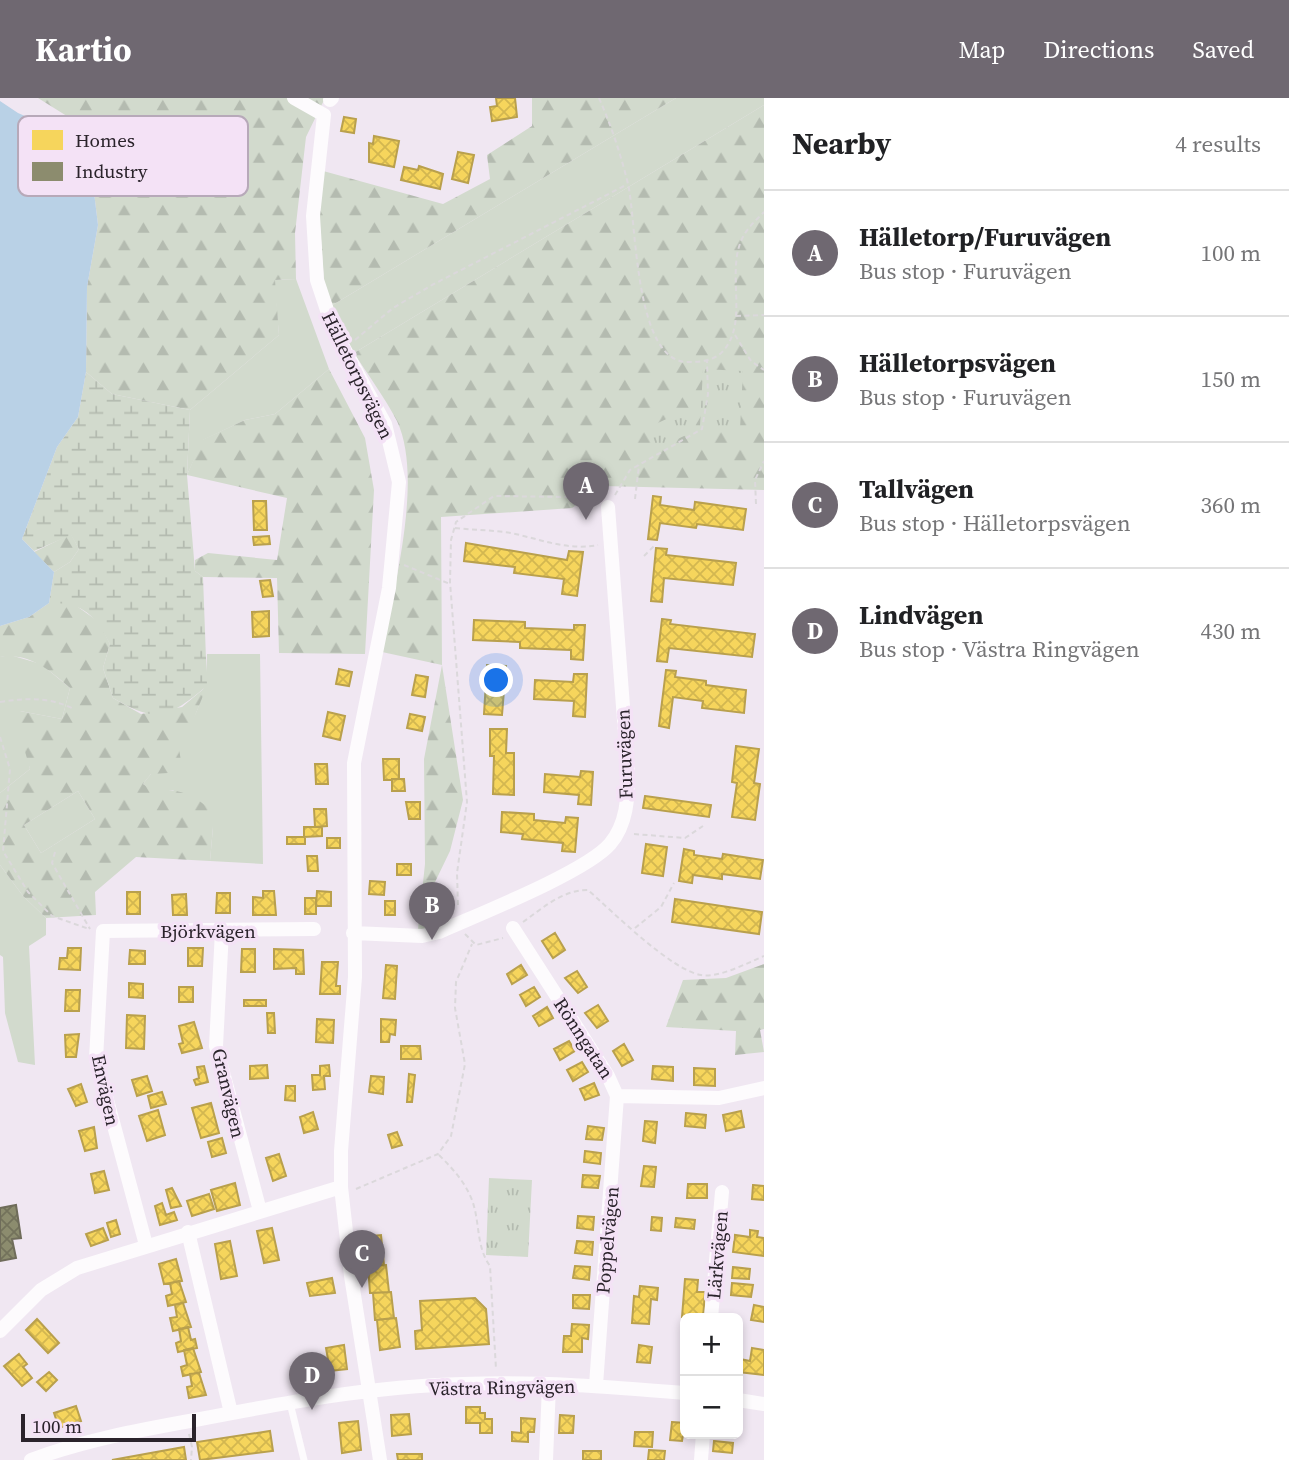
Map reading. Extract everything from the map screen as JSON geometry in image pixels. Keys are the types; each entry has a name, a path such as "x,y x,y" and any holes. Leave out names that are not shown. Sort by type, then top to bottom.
{"street":[{"name":"Hälletorpsvägen","path":"294,98 324,115 313,216 313,258 323,302 345,350 378,407 396,461 399,504 393,561 354,763 354,1017 343,1120 341,1187 351,1276 380,1460"},
{"name":"Furuvägen","path":"354,933 422,936 439,933 586,863 611,844 619,831 628,798 628,773 608,507"},
{"name":"Rönngatan","path":"513,928 608,1076 617,1096 719,1098 764,1088"},
{"name":"Björkvägen","path":"96,930 314,929"},
{"name":"Envägen","path":"96,930 96,1059 146,1245"},
{"name":"Granvägen","path":"222,931 216,1046 260,1211"},
{"name":"Poppelvägen","path":"596,1385 617,1096"},
{"path":"0,1331 53,1280 77,1268 341,1187"},
{"name":"Lärkvägen","path":"711,1313 722,1192"},
{"path":"188,1232 230,1413"},
{"name":"Västra Ringvägen","path":"31,1460 83,1443 185,1422 290,1402 370,1392 497,1384 596,1385 680,1393"},
{"path":"546,1460 549,1385"},
{"path":"743,1401 764,1404"},
{"path":"701,1460 703,1439"}],"lane":[{"path":"290,1402 304,1460"}],"path":[{"path":"599,98 628,184 640,289 655,336 666,356 677,363 707,361 723,352 734,334 737,256 740,243 746,230 764,212"},
{"path":"345,350 393,309 432,285 628,184"},
{"path":"735,316 764,315"},
{"path":"734,334 751,361 764,370"},
{"path":"458,905 457,873 467,802 450,584 454,527 477,506 494,496 568,497 608,507 630,470 702,429 708,394 707,361"},
{"path":"756,504 755,480 764,461"},
{"path":"635,499 639,464"},
{"path":"454,527 511,533 547,544 573,546 610,543"},
{"path":"644,556 653,546"},
{"path":"393,561 450,584"},
{"path":"0,702 30,698 59,702 72,708"},
{"path":"0,737 10,769 3,851 28,892 52,916 96,930"},
{"path":"619,831 653,837 685,838 703,826"},
{"path":"55,852 52,863 96,930"},
{"path":"634,929 661,907 674,883"},
{"path":"464,933 476,945 505,938 513,928 549,903 575,890 588,890 677,965 703,975 726,971 764,956"},
{"path":"341,1187 354,1190 438,1154 451,1136 463,1075 463,1045 455,1008 456,982 472,943"},
{"path":"438,1154 459,1175 472,1201 484,1257 490,1266 497,1384"},
{"path":"185,1422 192,1447 191,1460"}],"green space":[{"path":"38,98 325,98 306,137 295,233 296,279 275,280 279,335 190,410 112,394 86,372 87,287 98,225 94,196 248,196 248,116 67,116"},
{"path":"532,98 676,98 326,309 316,169 443,204 490,179 487,155 532,126"},
{"path":"676,98 764,98 764,105 354,353 326,309"},
{"path":"764,105 764,490 603,486 572,508 441,517 442,665 382,652 404,535 408,473 405,445 397,421 354,353"},
{"path":"296,279 329,369 275,414 245,420 203,440 187,475 190,410 279,335 274,280"},
{"path":"329,369 365,438 374,490 365,654 279,653 277,578 203,577 195,571 195,560 208,553 277,560 287,498 187,475 202,440 245,420 275,414"},
{"path":"703,369 743,371 740,429 700,426"},
{"path":"86,372 112,394 190,410 187,475 195,571 203,577 207,686 182,705 162,714 141,712 113,698 103,668 110,644 99,625 87,612 79,608 49,603 54,572 70,562 79,549 71,535 34,551 22,539 57,447 78,417"},
{"path":"688,409 697,430 656,449 647,428"},
{"path":"71,534 79,549 70,562 54,572 34,552"},
{"path":"71,602 99,622 110,644 103,668 113,698 141,714 182,707 207,686 190,728 178,743 181,761 168,773 151,774 143,784 155,789 186,794 211,810 213,827 210,861 136,857 95,892 96,915 46,918 23,896 0,865 0,793 30,769 24,748 4,715 20,711 62,719 70,688 47,669 30,660 0,657 0,626 29,617 49,603","holes":["78,791 95,819 41,853 24,825"]},
{"path":"207,654 260,654 263,864 210,861 213,827 173,790 152,791 143,784 180,739 196,712 206,677"},
{"path":"10,655 41,664 70,688 62,719 20,711 30,769 0,793 0,657"},
{"path":"442,665 463,800 450,851 424,905 427,931 418,929 425,864 424,759"},
{"path":"78,791 95,819 41,853 24,825"},
{"path":"0,865 23,896 46,918 46,935 29,946 35,1065 18,1062 5,1013 3,957 0,955"},
{"path":"764,964 764,1029 760,1030 764,1052 735,1055 736,1031 666,1027 683,980 726,978"},
{"path":"489,1178 532,1180 528,1257 486,1255"}],"water":[{"path":"0,101 25,116 18,116 18,196 94,196 98,225 87,287 86,372 78,417 57,447 22,539 54,572 49,603 29,617 0,626"}],"building: Homes":[{"path":"496,98 515,98 517,117 492,121 490,107 497,106"},
{"path":"344,117 356,119 354,133 341,131"},
{"path":"374,136 399,141 394,167 369,162 369,143 373,144"},
{"path":"458,152 474,155 468,183 452,179"},
{"path":"419,166 443,174 440,189 401,180 404,167 418,170"},
{"path":"653,496 661,497 660,505 694,510 695,502 746,509 743,530 697,524 696,528 660,523 657,540 648,539"},
{"path":"253,501 266,501 267,530 254,530"},
{"path":"269,536 270,544 254,545 253,537"},
{"path":"466,543 567,560 569,551 583,552 577,596 562,594 564,579 514,573 515,567 464,561"},
{"path":"656,548 667,549 666,555 736,563 733,585 664,578 662,602 651,601"},
{"path":"270,580 273,596 263,597 260,581"},
{"path":"269,611 269,636 253,637 252,612"},
{"path":"662,619 671,620 670,624 755,634 752,657 669,648 667,662 657,661"},
{"path":"474,620 525,622 525,628 574,630 574,625 585,625 583,660 571,659 571,650 520,648 520,642 473,640"},
{"path":"487,665 506,666 502,715 484,714"},
{"path":"339,669 352,672 349,686 336,684"},
{"path":"666,670 676,671 675,677 706,681 706,685 746,690 744,713 702,708 703,701 673,697 669,728 659,726"},
{"path":"574,674 587,674 585,717 573,716 574,701 534,699 535,680 573,682"},
{"path":"416,675 428,677 425,697 412,695"},
{"path":"328,712 345,716 340,740 323,736"},
{"path":"410,714 425,717 422,731 407,728"},
{"path":"490,729 507,729 506,753 514,753 514,795 493,794 494,756 490,756"},
{"path":"736,746 759,749 754,783 760,784 755,820 732,817 737,783 732,782"},
{"path":"383,759 399,759 399,779 384,780"},
{"path":"315,764 327,764 328,784 316,784"},
{"path":"581,771 593,772 591,805 578,804 579,795 544,792 545,774 580,777"},
{"path":"392,779 404,779 405,791 392,791"},
{"path":"645,796 711,805 709,817 643,808"},
{"path":"406,802 420,802 420,819 409,819"},
{"path":"314,809 326,809 327,826 315,827"},
{"path":"502,812 534,814 534,820 565,823 566,817 578,818 575,852 562,851 563,843 522,839 523,834 501,832"},
{"path":"304,827 322,827 322,836 304,837"},
{"path":"287,837 305,837 305,844 287,844"},
{"path":"327,838 340,838 340,848 327,848"},
{"path":"646,844 667,847 663,876 642,873"},
{"path":"684,849 694,851 694,855 722,859 723,854 763,860 760,879 722,874 722,879 693,875 692,883 679,881"},
{"path":"307,856 317,856 318,871 308,871"},
{"path":"397,864 411,864 411,875 397,875"},
{"path":"370,881 385,882 384,895 369,894"},
{"path":"263,891 274,891 276,915 253,915 253,897 263,898"},
{"path":"317,891 331,892 331,906 316,906"},
{"path":"127,892 140,892 140,914 127,914"},
{"path":"217,893 230,893 230,913 216,913"},
{"path":"186,894 187,915 173,915 172,895"},
{"path":"305,898 316,898 316,914 305,914"},
{"path":"675,899 762,912 759,934 672,922"},
{"path":"385,901 395,901 395,915 385,915"},
{"path":"555,933 565,950 553,958 542,941"},
{"path":"68,948 81,948 80,970 59,969 60,958 67,958"},
{"path":"188,948 203,948 202,966 188,966"},
{"path":"242,949 255,949 255,972 241,972"},
{"path":"274,949 303,950 304,974 296,974 296,968 274,969"},
{"path":"130,950 145,951 145,964 129,964"},
{"path":"322,962 338,962 336,986 340,986 340,994 320,994"},
{"path":"386,965 397,966 395,999 383,998"},
{"path":"521,965 527,975 512,984 507,974"},
{"path":"577,971 587,987 578,993 565,978"},
{"path":"129,983 143,984 143,998 129,997"},
{"path":"179,987 193,987 193,1002 179,1002"},
{"path":"534,987 540,997 526,1006 520,995"},
{"path":"66,990 80,990 79,1011 65,1011"},
{"path":"244,1000 266,1000 266,1006 244,1006"},
{"path":"598,1005 608,1021 597,1028 585,1013"},
{"path":"547,1007 553,1018 539,1026 533,1016"},
{"path":"267,1013 274,1013 275,1033 268,1033"},
{"path":"127,1015 145,1016 144,1049 126,1048"},
{"path":"317,1019 334,1020 333,1043 316,1042"},
{"path":"381,1019 396,1020 395,1035 390,1034 389,1042 381,1042"},
{"path":"194,1022 202,1048 182,1053 179,1026"},
{"path":"79,1034 76,1057 66,1057 65,1035"},
{"path":"569,1041 575,1051 560,1060 554,1049"},
{"path":"624,1044 633,1060 622,1066 613,1051"},
{"path":"401,1046 420,1046 421,1059 401,1059"},
{"path":"582,1062 588,1072 573,1081 567,1070"},
{"path":"267,1065 268,1078 250,1079 250,1066"},
{"path":"329,1065 330,1076 324,1076 325,1089 313,1090 312,1075 320,1075 320,1066"},
{"path":"204,1066 208,1082 196,1085 194,1080 199,1078 197,1067"},
{"path":"653,1066 673,1067 673,1081 652,1079"},
{"path":"694,1068 715,1069 715,1086 694,1085"},
{"path":"409,1074 415,1075 412,1102 407,1102"},
{"path":"147,1076 152,1091 137,1096 132,1080"},
{"path":"371,1076 384,1077 383,1094 369,1092"},
{"path":"594,1083 599,1095 585,1100 580,1089"},
{"path":"81,1084 87,1102 76,1106 68,1089"},
{"path":"286,1086 295,1086 295,1101 285,1100"},
{"path":"162,1092 166,1104 151,1108 148,1096"},
{"path":"211,1103 219,1133 201,1138 192,1108"},
{"path":"158,1110 165,1135 147,1141 139,1116"},
{"path":"741,1111 744,1127 726,1131 723,1115"},
{"path":"313,1112 318,1129 304,1133 300,1117"},
{"path":"686,1113 706,1115 705,1128 685,1126"},
{"path":"645,1121 657,1122 655,1143 643,1141"},
{"path":"588,1126 604,1128 602,1140 586,1139"},
{"path":"94,1127 97,1148 85,1151 79,1131"},
{"path":"397,1132 402,1145 392,1148 388,1135"},
{"path":"222,1138 226,1153 212,1157 208,1142"},
{"path":"585,1151 601,1153 600,1164 584,1162"},
{"path":"279,1154 286,1176 273,1181 266,1158"},
{"path":"644,1166 656,1167 654,1187 641,1186"},
{"path":"104,1171 109,1190 95,1193 91,1174"},
{"path":"583,1175 600,1176 598,1188 582,1187"},
{"path":"235,1183 240,1205 217,1211 211,1190"},
{"path":"688,1184 707,1184 707,1198 687,1198"},
{"path":"753,1185 764,1186 764,1200 752,1199"},
{"path":"172,1188 181,1206 171,1208 166,1190"},
{"path":"209,1194 214,1209 192,1216 187,1201"},
{"path":"162,1203 166,1215 174,1212 177,1220 160,1225 155,1206"},
{"path":"578,1216 594,1217 593,1230 577,1228"},
{"path":"652,1217 662,1218 661,1231 651,1230"},
{"path":"676,1218 695,1220 694,1229 675,1227"},
{"path":"116,1220 120,1234 111,1237 107,1223"},
{"path":"103,1228 108,1240 91,1246 86,1234"},
{"path":"272,1228 279,1260 264,1263 257,1231"},
{"path":"750,1230 758,1231 757,1237 764,1238 764,1256 733,1252 735,1235 750,1237"},
{"path":"381,1235 384,1265 366,1266 363,1237"},
{"path":"230,1241 237,1276 221,1279 215,1244"},
{"path":"577,1241 593,1242 592,1255 575,1253"},
{"path":"176,1259 182,1281 164,1284 159,1264"},
{"path":"386,1265 389,1292 370,1293 368,1266"},
{"path":"575,1266 590,1267 589,1280 573,1278"},
{"path":"733,1267 750,1269 749,1279 732,1278"},
{"path":"332,1278 335,1293 310,1296 307,1283"},
{"path":"685,1279 698,1280 697,1292 705,1292 703,1313 682,1313"},
{"path":"179,1281 186,1302 168,1306 166,1296 172,1294 170,1283"},
{"path":"732,1283 753,1285 751,1297 731,1295"},
{"path":"640,1286 658,1288 657,1300 651,1299 649,1324 632,1323 634,1296 639,1297"},
{"path":"391,1292 394,1318 375,1320 373,1293"},
{"path":"573,1295 590,1295 589,1309 573,1308"},
{"path":"475,1298 486,1309 489,1344 416,1349 415,1331 422,1330 420,1301"},
{"path":"183,1303 191,1327 173,1331 170,1318 177,1317 175,1305"},
{"path":"754,1305 764,1307 764,1322 751,1320"},
{"path":"396,1318 400,1347 380,1350 377,1320"},
{"path":"37,1319 59,1343 48,1353 26,1330"},
{"path":"572,1324 589,1325 588,1339 582,1338 582,1352 563,1352 564,1336 571,1336"},
{"path":"188,1327 191,1340 195,1339 197,1348 178,1352 176,1343 181,1341 179,1329"},
{"path":"344,1345 347,1369 330,1371 326,1348"},
{"path":"639,1345 652,1347 650,1363 637,1362"},
{"path":"193,1348 201,1372 183,1376 181,1367 187,1365 184,1350"},
{"path":"752,1348 764,1350 764,1375 743,1372 743,1360 750,1361"},
{"path":"19,1354 27,1364 23,1367 32,1378 22,1386 4,1366"},
{"path":"49,1372 57,1380 46,1391 37,1382"},
{"path":"199,1373 206,1395 189,1398 187,1387 192,1386 190,1374"},
{"path":"76,1406 81,1421 59,1428 54,1413"},
{"path":"466,1407 480,1407 480,1413 485,1413 485,1419 492,1419 492,1433 480,1433 480,1423 466,1423"},
{"path":"409,1414 411,1434 392,1436 391,1415"},
{"path":"560,1415 574,1416 573,1433 559,1433"},
{"path":"521,1418 535,1419 534,1432 528,1432 528,1442 512,1441 512,1432 521,1433"},
{"path":"358,1421 361,1450 342,1453 339,1423"},
{"path":"672,1422 680,1423 682,1441 670,1440"},
{"path":"270,1431 273,1451 200,1460 197,1442"},
{"path":"635,1432 653,1432 652,1447 634,1446"},
{"path":"714,1441 733,1443 732,1453 713,1451"},
{"path":"184,1447 186,1460 112,1460"},
{"path":"649,1450 665,1451 664,1460 648,1460"},
{"path":"583,1451 601,1451 601,1460 583,1460"},
{"path":"397,1454 422,1454 422,1460 398,1460"}],"building: Industry":[{"path":"16,1205 21,1238 12,1239 16,1258 0,1261 0,1208"}],"place":[{"name":"Hälletorp/Furuvägen","path":"586,520"},
{"name":"Hälletorpsvägen","path":"432,940"},
{"name":"Tallvägen","path":"362,1288"},
{"name":"Lindvägen","path":"312,1410"}]}
